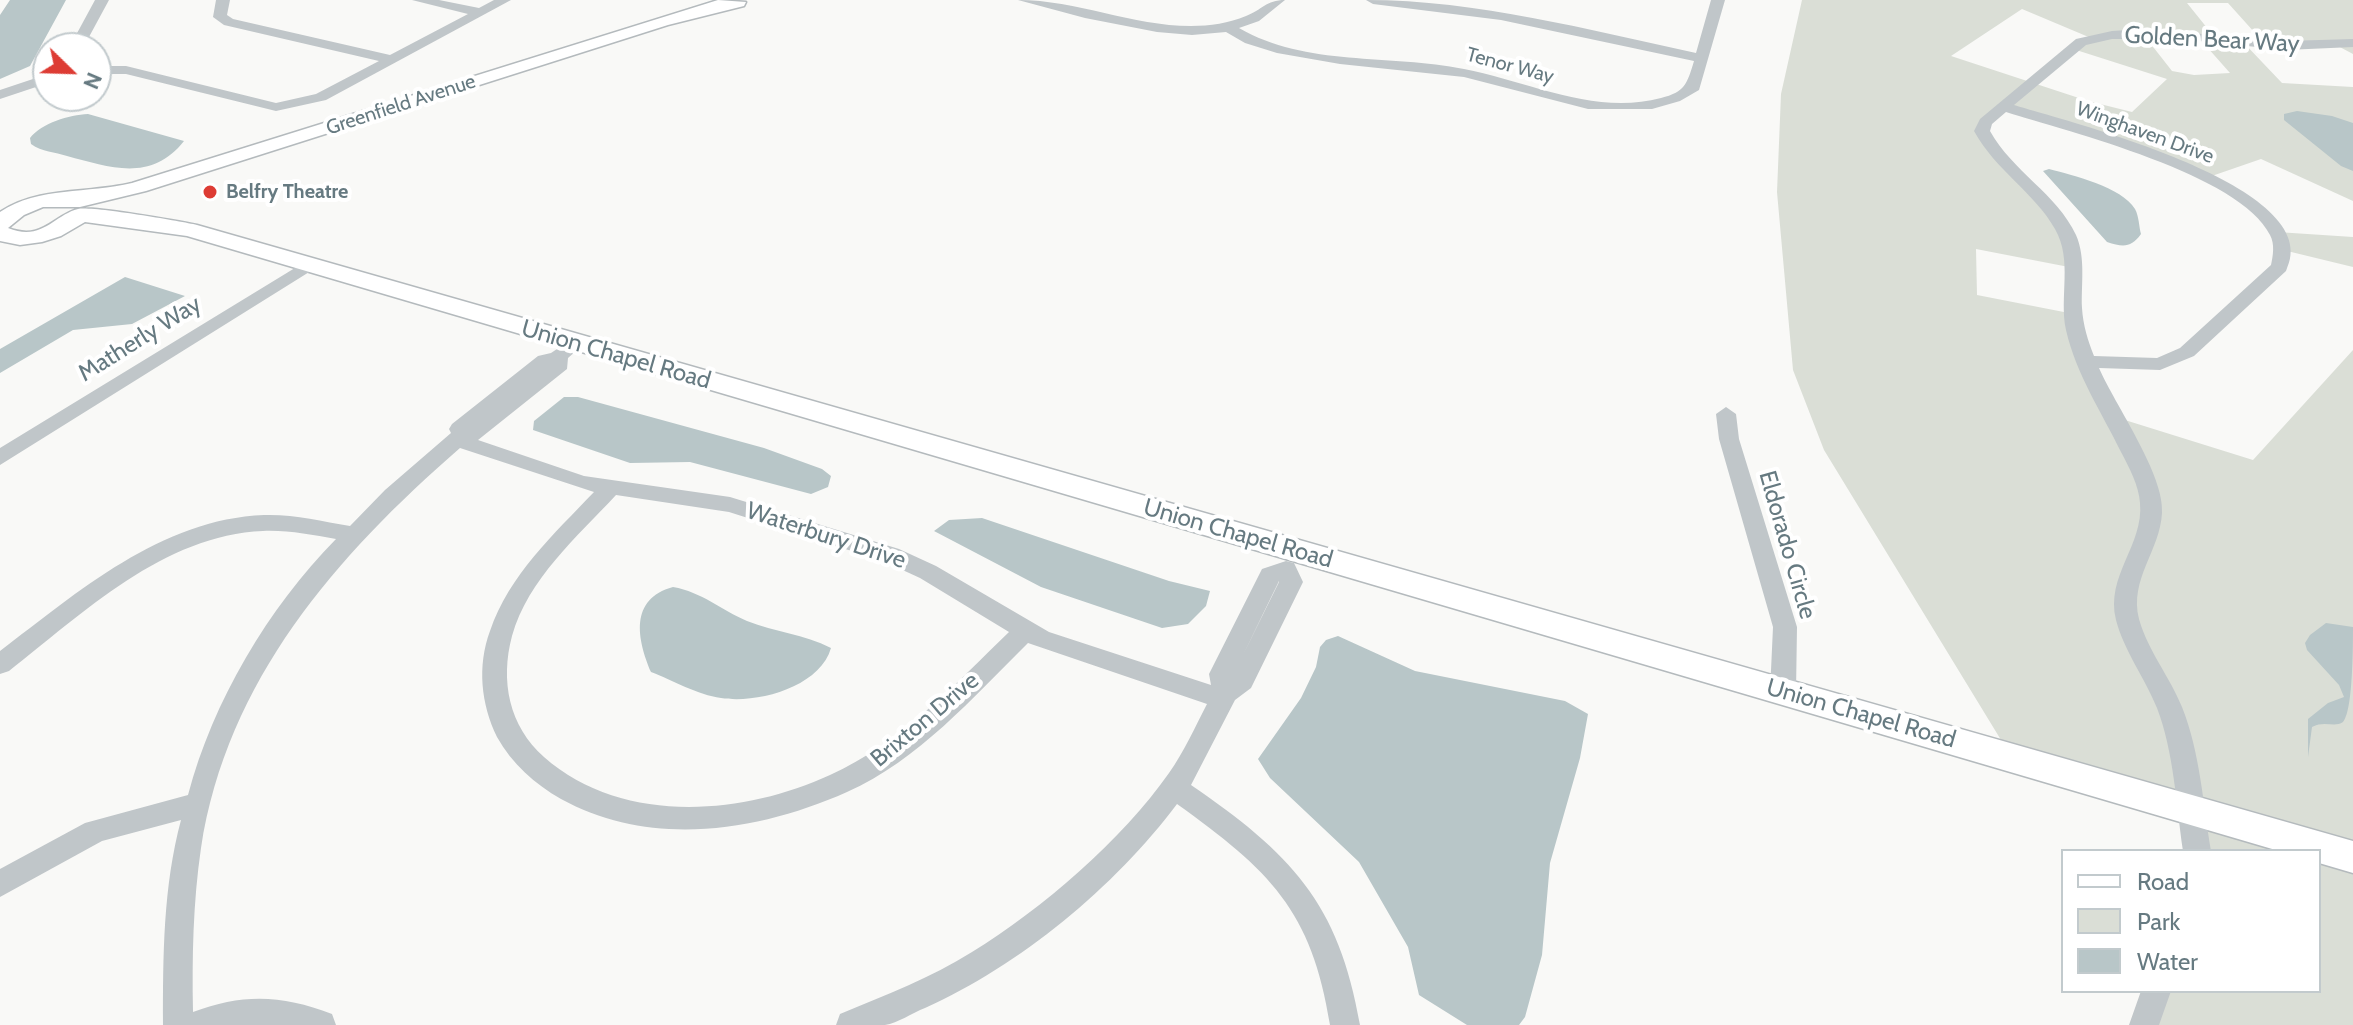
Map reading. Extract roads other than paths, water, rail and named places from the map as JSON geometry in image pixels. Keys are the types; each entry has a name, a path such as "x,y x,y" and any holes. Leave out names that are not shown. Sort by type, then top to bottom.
{"main road":[{"name":"Greenfield Avenue","path":"662,21 715,0"},
{"name":"Greenfield Avenue","path":"44,234 68,225 82,214 132,191 662,21 717,4 740,1"},
{"name":"Greenfield Avenue","path":"55,199 132,191"},
{"path":"121,223 108,214 114,202 132,191"},
{"path":"3,225 20,209 55,199 83,203 82,214"},
{"name":"Union Chapel Road","path":"82,214 121,223 165,225 189,230 308,265 567,350 1290,560 1783,692 2353,857"},
{"name":"Union Chapel Road","path":"3,225 44,234 121,223"}],"street":[{"path":"85,32 102,0"},
{"path":"223,0 220,17 229,22 391,59"},
{"path":"419,0 480,12"},
{"path":"112,70 126,70 276,107 290,106 321,97 504,0"},
{"path":"1025,0 1155,28 1188,30 1228,27 1257,17 1278,0"},
{"path":"1373,0 1496,15 1703,59"},
{"name":"Tenor Way","path":"1228,27 1243,38 1273,49 1455,71 1563,100 1609,106 1646,104 1688,92 1698,81 1713,1"},
{"name":"Golden Bear Way","path":"2197,849 2173,718 2125,608 2129,572 2153,509 2151,500 2087,362 2075,329 2073,251 2061,225 1991,149 1982,131 1985,122 2081,42 2104,36 2142,34 2298,45 2353,43"},
{"path":"0,95 32,84"},
{"name":"Winghaven Drive","path":"2005,107 2194,172 2239,194 2259,210 2277,232 2283,250 2280,267 2187,352 2160,364 2087,362"},
{"name":"Matherly Way","path":"0,458 308,265"},
{"path":"178,1025 175,933 179,887 196,804 227,719 264,649 308,585 409,477 460,437 459,429 545,360 567,350"},
{"name":"Eldorado Circle","path":"1726,414 1729,439 1785,627 1783,692"},
{"name":"Waterbury Drive","path":"460,437 582,483 730,505 891,555 928,572 1025,631 1063,648 1225,696"},
{"name":"Brixton Drive","path":"609,489 519,595 499,637 494,682 504,725 513,743 530,762 565,790 610,809 652,818 751,813 797,801 840,784 873,766 907,741 1025,631"},
{"path":"0,664 119,576 182,543 235,526 259,523 285,523 353,534"},
{"path":"862,1023 982,963 1025,933 1087,881 1152,816 1199,748 1225,696 1242,681 1291,582 1290,560"},
{"path":"1173,787 1240,833 1294,886 1317,924 1332,960 1345,1025"},
{"path":"0,884 95,831 196,804"},
{"path":"2144,1025 2155,993"},
{"path":"198,1025 247,1011 279,1010 321,1025"}],"water":[{"path":"10,0 66,0 49,32 32,32 30,66 0,79 0,15"},
{"path":"2297,111 2332,116 2353,123 2353,171 2341,166 2284,120 2284,114"},
{"path":"88,114 184,141 158,163 129,168 98,164 31,144 30,138 49,124"},
{"path":"2049,169 2096,183 2129,201 2135,209 2141,234 2126,245 2107,242 2043,171"},
{"path":"125,277 185,296 132,324 73,330 0,373 0,349"},
{"path":"564,397 578,397 764,448 822,469 831,476 828,487 811,494 690,462 630,463 533,430 534,421"},
{"path":"982,518 1169,581 1210,591 1206,606 1188,624 1162,628 1041,587 934,531 949,520"},
{"path":"673,587 702,597 747,621 831,648 825,662 801,683 785,690 736,699 694,691 651,672 640,634 643,610 659,593"},
{"path":"2326,623 2353,627 2351,693 2343,722 2312,727 2308,757 2308,719 2328,703 2344,697 2339,685 2307,650 2305,643"},
{"path":"1338,636 1415,671 1565,701 1588,714 1580,758 1550,863 1542,955 1525,1017 1519,1025 1467,1025 1419,995 1408,947 1359,862 1270,778 1258,759 1301,698 1316,667 1320,647 1326,640"}],"place":[{"name":"Belfry Theatre","path":"210,192"}]}
